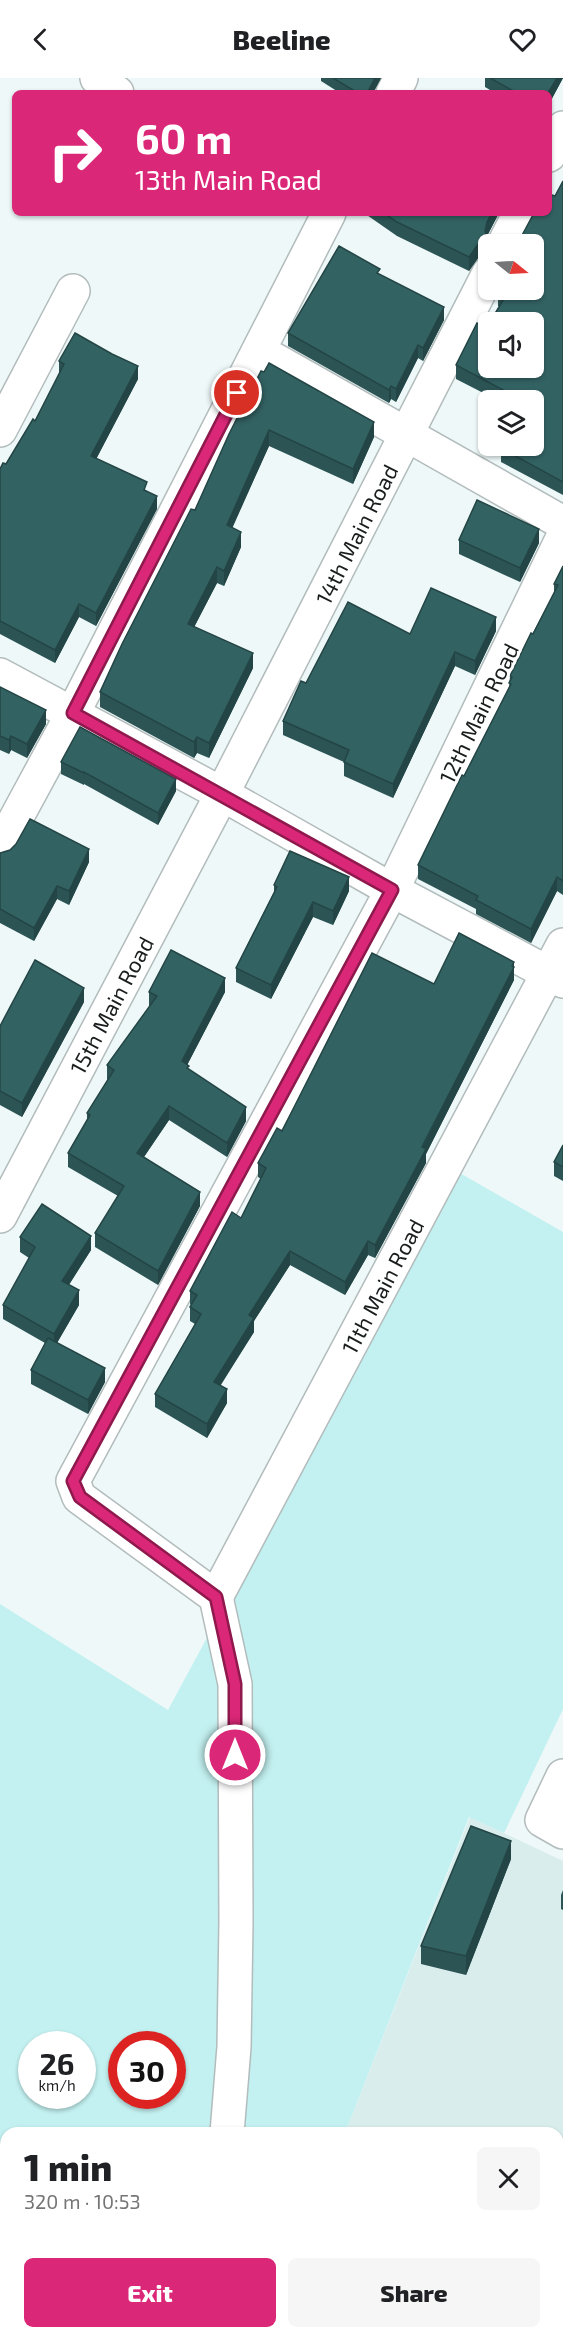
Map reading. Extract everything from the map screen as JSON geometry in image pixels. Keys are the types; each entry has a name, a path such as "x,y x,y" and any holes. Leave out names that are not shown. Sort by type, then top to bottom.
{"street":[{"path":"97,78 113,90"},
{"path":"552,149 563,128"},
{"path":"0,848 73,713 259,351 324,216"},
{"path":"509,234 518,216"},
{"path":"0,430 74,291"},
{"name":"14th Main Road","path":"222,794 478,295"},
{"path":"259,351 563,523"},
{"name":"12th Main Road","path":"216,1597 80,1497 73,1481 392,890 563,537"},
{"path":"0,675 556,978"},
{"name":"15th Main Road","path":"0,1215 222,794"},
{"name":"11th Main Road","path":"216,1597 556,978 563,945"},
{"path":"216,1597 235,1684 235,2035 227,2127"},
{"path":"563,1776 542,1820 563,1832"}],"shaded area":[{"path":"458,1172 563,1232 563,1709 504,1833 469,1817 347,2127 0,2127 0,1604 168,1710"},
{"path":"470,1817 563,1861 563,2127 347,2127"}],"building":[{"path":"333,78 375,78 369,90 353,90"},
{"path":"490,78 557,78 550,90 512,90"},
{"path":"563,181 563,482 516,456 544,456 544,390 503,390 481,378 544,378 544,312 496,312 503,300 544,300 544,234 523,234 532,216 552,216 552,195 555,196"},
{"path":"388,216 490,216 487,222 486,234 478,234 478,244 469,257"},
{"path":"339,246 380,269 377,273 444,307 423,348 418,345 396,389 391,386 389,390 288,333"},
{"path":"478,324 478,377 456,365"},
{"path":"75,333 138,366 91,456 147,482 144,490 157,496 96,613 79,604 55,650 0,621 0,469 3,463 6,464 33,419 35,421 64,364 59,361"},
{"path":"269,363 374,422 353,469 269,430 227,525 241,532 224,571 217,567 188,624 253,653 209,743 197,737 194,742 100,692 191,509 195,510 229,434 261,371 264,372"},
{"path":"477,500 539,529 520,568 459,540"},
{"path":"563,566 563,881 557,877 531,929 476,900 478,896 418,865 462,775 464,776 511,684 509,683 512,677 510,676 558,585 554,584"},
{"path":"431,588 496,617 475,661 455,652 393,784 344,762 349,750 283,721 301,681 306,683 348,602 410,634"},
{"path":"0,687 46,710 27,744 11,736 9,740 0,736"},
{"path":"80,727 176,779 158,813 84,772 61,762"},
{"path":"30,819 89,849 69,891 57,886 34,928 0,909 0,853 10,850 16,844"},
{"path":"290,851 349,877 333,911 313,902 271,985 236,968 277,887 274,885"},
{"path":"459,933 514,962 512,966 514,967 422,1147 426,1149 375,1245 368,1241 345,1282 290,1251 249,1315 254,1318 214,1382 227,1389 207,1424 155,1394 201,1314 190,1307 197,1295 190,1291 232,1212 241,1218 266,1168 258,1163 277,1128 282,1131 372,953 434,984"},
{"path":"171,950 225,978 182,1061 189,1066 187,1068 246,1107 227,1143 169,1106 137,1153 200,1192 158,1271 95,1233 124,1186 68,1153 90,1115 87,1113 114,1070 107,1065 157,996 149,992"},
{"path":"35,960 84,988 22,1103 0,1091 0,1026"},
{"path":"563,1145 563,1167 554,1162"},
{"path":"42,1204 91,1236 62,1281 79,1290 54,1334 3,1305 35,1247 20,1237"},
{"path":"48,1338 105,1368 88,1400 31,1370"},
{"path":"471,1826 511,1841 466,1956 421,1946"}],"route":[{"path":"235,1755 235,1684 216,1597 80,1497 73,1481 392,890 73,713 237,393"}]}
